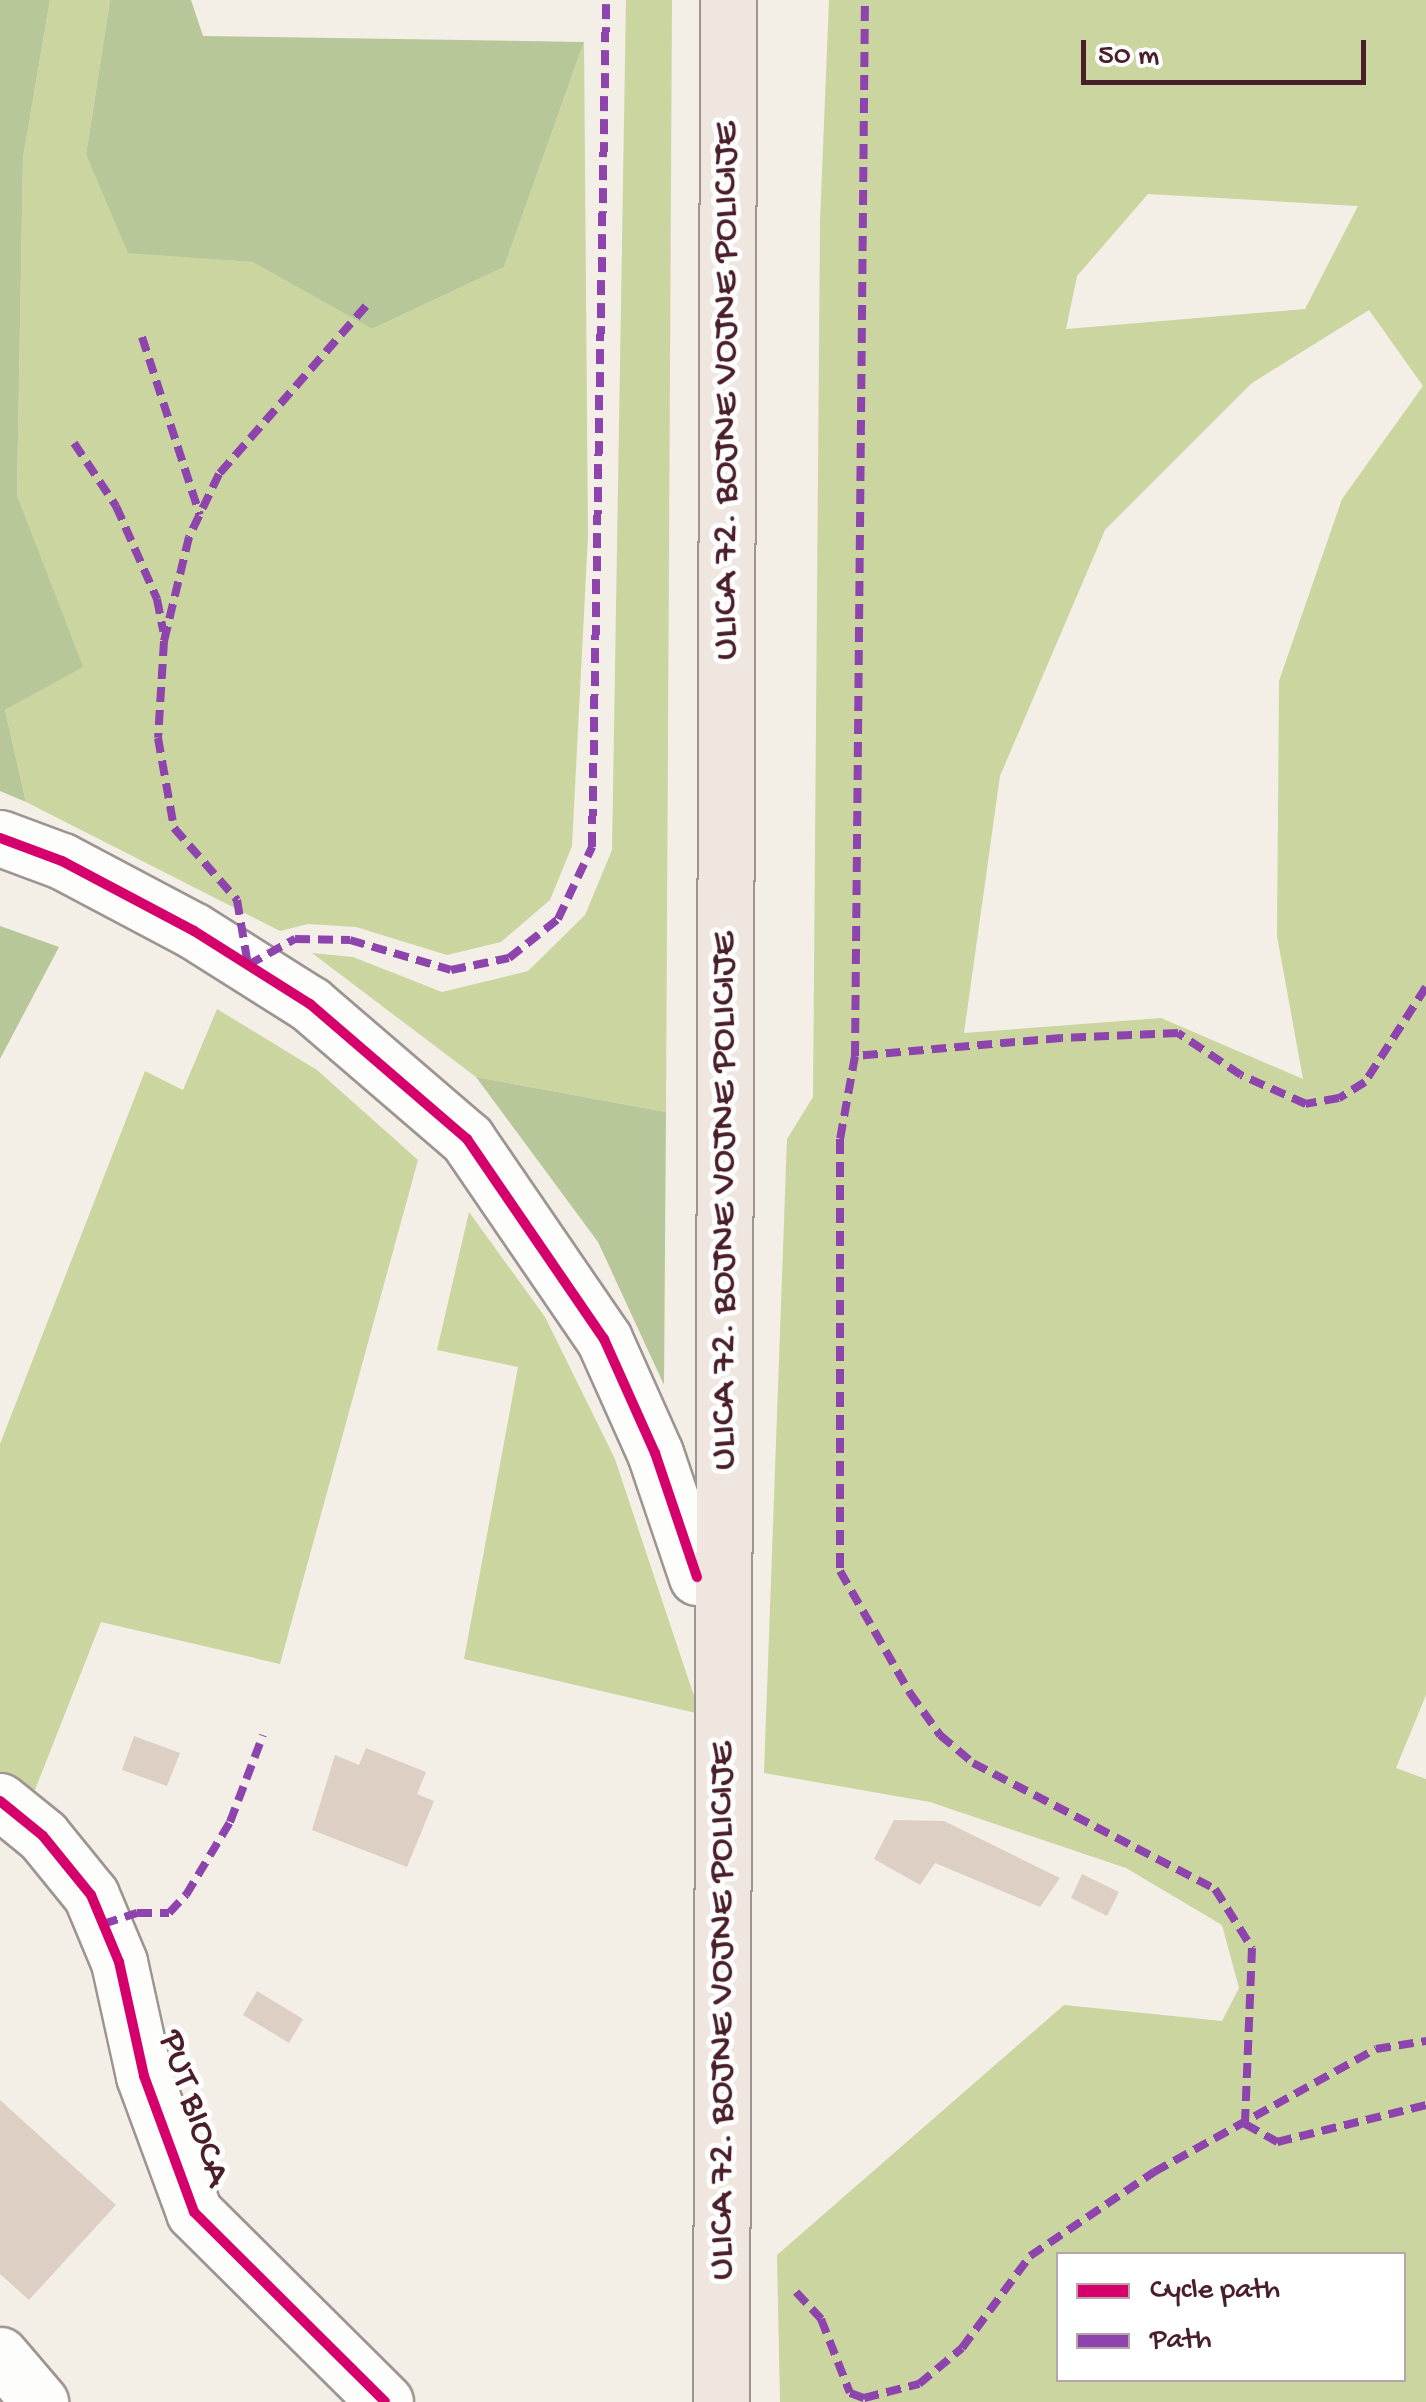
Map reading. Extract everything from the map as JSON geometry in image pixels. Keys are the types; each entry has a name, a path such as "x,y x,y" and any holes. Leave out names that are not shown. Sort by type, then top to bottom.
{"main road":[{"name":"ULICA 72. BOJNE VOJNE POLICIJE","path":"722,2402 728,0"},
{"path":"722,2314 743,2402"}],"street":[{"path":"0,838 62,861 194,930 310,1004 467,1139 604,1339 654,1454 696,1577"},
{"name":"PUT BIOCA","path":"0,1801 43,1836 91,1895 119,1962 150,2094 194,2212 385,2402"},
{"path":"0,2355 40,2402"}],"green space":[{"path":"0,0 50,0 23,158 17,495 83,667 5,710 26,802 0,791"},
{"path":"50,0 110,0 86,155 128,252 252,262 372,329 504,267 584,42 588,536 572,846 550,900 501,942 447,955 356,927 308,924 280,931 26,802 5,710 82,667 17,495 23,158"},
{"path":"110,0 191,0 203,36 584,42 504,267 372,329 252,262 128,253 86,155"},
{"path":"626,0 672,0 666,1112 476,1077 312,953 353,957 442,992 528,971 585,915 612,850"},
{"path":"829,0 1426,0 1426,1695 1396,1768 1426,1779 1426,2402 780,2402 777,2255 1064,2005 1222,2021 1239,1988 1222,1925 1126,1868 930,1802 764,1773 787,1139 813,1097 820,221","holes":["1148,194 1357,206 1305,309 1066,329 1077,276","1369,310 1423,386 1342,499 1279,681 1277,936 1303,1079 1161,1018 964,1033 1000,776 1105,530 1252,383"]},
{"path":"0,926 59,947 0,1059"},
{"path":"217,1009 317,1070 418,1160 280,1664 101,1622 33,1795 0,1772 0,1444 145,1071 183,1090"},
{"path":"476,1077 666,1112 664,1385 598,1242"},
{"path":"469,1212 545,1317 615,1459 700,1714 464,1659 518,1367 437,1350"}],"building":[{"path":"134,1736 180,1753 167,1786 122,1770"},
{"path":"366,1748 426,1772 417,1794 434,1801 407,1867 312,1830 335,1755 359,1765"},
{"path":"894,1820 944,1821 1060,1878 1040,1907 935,1863 920,1885 874,1859"},
{"path":"1082,1874 1119,1892 1107,1916 1071,1898"},
{"path":"257,1991 303,2019 289,2043 243,2015"},
{"path":"0,2100 116,2205 29,2300 0,2274"}],"marked path":[{"path":"366,306 219,474 189,537 164,641 158,738 174,828 237,900 248,965 295,939 350,940 451,970 509,958 558,919 592,847 606,0"},
{"path":"855,1056 865,0"},
{"path":"142,337 200,515"},
{"path":"74,443 116,506 157,599 163,631"},
{"path":"1426,987 1365,1082 1339,1098 1306,1104 1241,1075 1178,1033 1061,1038 855,1056 840,1139 840,1571 910,1693 940,1735 973,1763 1215,1889 1252,1948 1245,2124 1277,2142 1426,2105"},
{"path":"103,1924 137,1913 169,1913 186,1895 230,1822 263,1735"},
{"path":"796,2292 821,2319 850,2393 864,2398 919,2384 962,2348 1030,2256 1154,2172 1376,2049 1426,2041"}],"cycle path":[{"path":"0,838 62,861 194,931 310,1004 467,1139 604,1339 655,1453 697,1577"},
{"path":"0,1801 43,1836 91,1895 119,1962 144,2076 194,2212 385,2402"}]}
